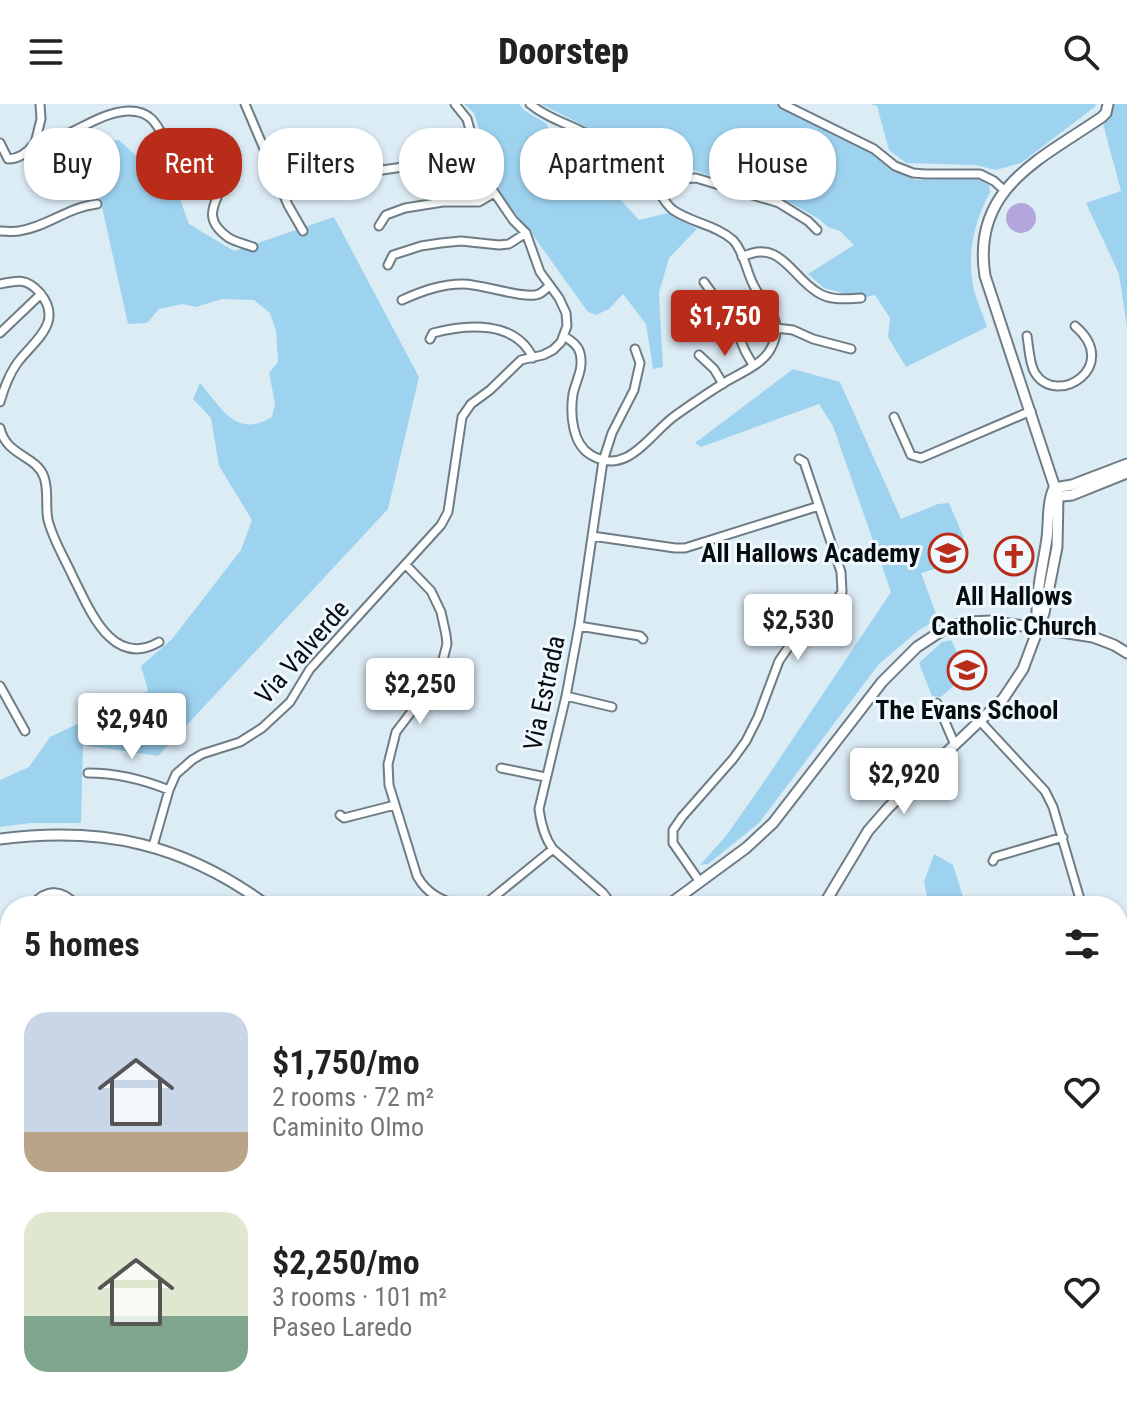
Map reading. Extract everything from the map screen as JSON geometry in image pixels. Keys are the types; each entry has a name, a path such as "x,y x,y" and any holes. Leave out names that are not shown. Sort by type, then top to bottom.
{"main road":[{"path":"829,896 868,831 888,808 1003,699 1023,669 1038,629 1036,611 1054,494 1031,411 985,276 983,243 993,206 1013,180 1109,107"},
{"path":"1054,494 1127,464"},
{"path":"1054,494 1072,495 1127,473"},
{"path":"681,896 746,848 773,823 882,682 917,647 949,626 991,621 1093,637 1127,653"},
{"path":"0,839 70,834 153,846 216,872 253,896"},
{"path":"45,896 56,893 65,896"}],"street":[{"path":"39,128 40,104"},
{"path":"245,104 288,205 303,231"},
{"path":"455,104 467,119 469,128"},
{"path":"530,104 544,115 576,128"},
{"path":"783,104 874,149 895,166 913,173 980,174 1004,190"},
{"path":"81,128 113,114 131,111 144,114 157,124 174,155 183,161 216,168 221,174 222,187 212,205 215,224 230,238 253,247"},
{"path":"0,143 8,159 16,159 24,154"},
{"path":"693,178 779,203 817,230"},
{"path":"379,226 386,215 405,208 482,200"},
{"path":"499,200 526,233 540,272 566,313 564,336 576,345 582,367 573,393 576,437 587,453 603,461 619,460 635,453 672,418 765,358 775,340 775,320 753,285 731,239 673,210 663,200"},
{"path":"0,231 19,231 73,209 97,204"},
{"path":"388,265 393,255 421,246 461,241 509,244 526,233"},
{"path":"742,257 749,253 772,254 789,264 815,291 828,298 861,298"},
{"path":"704,282 733,322 753,365"},
{"path":"0,284 30,283 41,294 50,315 46,330 9,376 0,402"},
{"path":"402,300 425,290 449,285 479,285 531,296 549,286"},
{"path":"0,333 41,294"},
{"path":"1027,336 1035,373 1042,381 1060,386 1074,383 1090,367 1092,353 1083,333 1075,326"},
{"path":"430,339 433,333 452,328 488,328 517,337 528,347 533,358"},
{"path":"776,328 793,330 851,349"},
{"name":"Via Valverde","path":"153,846 176,774 202,754 252,736 271,720 290,702 310,669 441,525 448,512 462,417 471,404 521,360 553,350 564,336"},
{"name":"Via Estrada","path":"605,896 553,849 541,825 539,809 579,626 603,461 612,433 634,390 640,363 635,349"},
{"path":"699,355 714,369 723,384"},
{"path":"1020,378 1035,373"},
{"path":"894,417 911,455 921,458 1031,411"},
{"path":"0,428 2,437 13,450 36,465 44,475 49,524 102,631 118,644 133,649 159,642"},
{"path":"700,882 673,843 673,830 746,741 779,661 792,642 828,612 842,592 841,572 804,462 799,459"},
{"path":"592,536 685,548 819,506"},
{"path":"406,565 431,591 441,612 447,644 440,671 396,732 390,749 388,774 417,876 421,884 436,896"},
{"path":"579,626 643,639"},
{"path":"0,686 25,731"},
{"path":"566,696 612,707"},
{"path":"937,703 955,745"},
{"path":"980,721 1045,791 1063,837 1079,896"},
{"path":"501,768 545,777"},
{"path":"88,773 129,776 169,790"},
{"path":"340,815 344,818 395,805"},
{"path":"993,861 995,857 1063,837"},
{"path":"495,896 553,849"}],"shaded area":[{"path":"464,104 519,104 547,124 548,128 520,128 520,200 621,200 639,220 668,213 697,229 669,258 659,293 663,367 653,369 646,324 623,294 609,309 596,315 588,312 504,200 504,128 479,128 474,113"},
{"path":"540,104 781,104 827,128 709,128 709,175 693,170 693,128 586,128"},
{"path":"870,104 1096,106 1021,163 996,170 975,165 906,163 889,150 877,106"},
{"path":"1105,104 1127,104 1127,328 1119,274 1086,203 1121,191 1102,120"},
{"path":"836,133 865,148 893,171 916,180 977,179 989,185 990,192 977,223 971,255 974,290 987,327 906,367 888,337 890,318 875,295 861,298 824,288 808,274 854,245 840,231 828,227 782,200 836,200"},
{"path":"120,141 136,156 136,200 180,200 189,224 234,251 334,217 419,377 388,509 158,756 83,745 81,823 31,823 0,827 0,780 29,767 50,737 148,691 141,666 172,639 241,550 252,520 219,466 211,418 193,399 200,383 223,411 239,423 259,423 272,417 275,403 269,373 278,362 276,331 270,313 254,300 222,299 196,307 183,304 159,309 147,323 128,324 100,200 120,200"},
{"path":"1021,203 1032,207 1036,218 1032,229 1021,233 1010,229 1006,218 1010,207"},
{"path":"793,369 840,382 901,519 938,504 949,503 964,538 945,547 938,568 921,573 938,619 919,630 879,664 759,823 708,864 700,865 726,836 768,776 891,592 833,426 819,404 701,447 695,443"},
{"path":"951,640 961,660 952,664 959,681 941,697 932,696 919,663 943,641"},
{"path":"934,854 953,865 963,896 927,896 924,882"}],"place":[{"name":"All Hallows Academy","path":"948,553"},
{"name":"All Hallows Catholic Church","path":"1014,556"},
{"name":"The Evans School","path":"967,670"}]}
